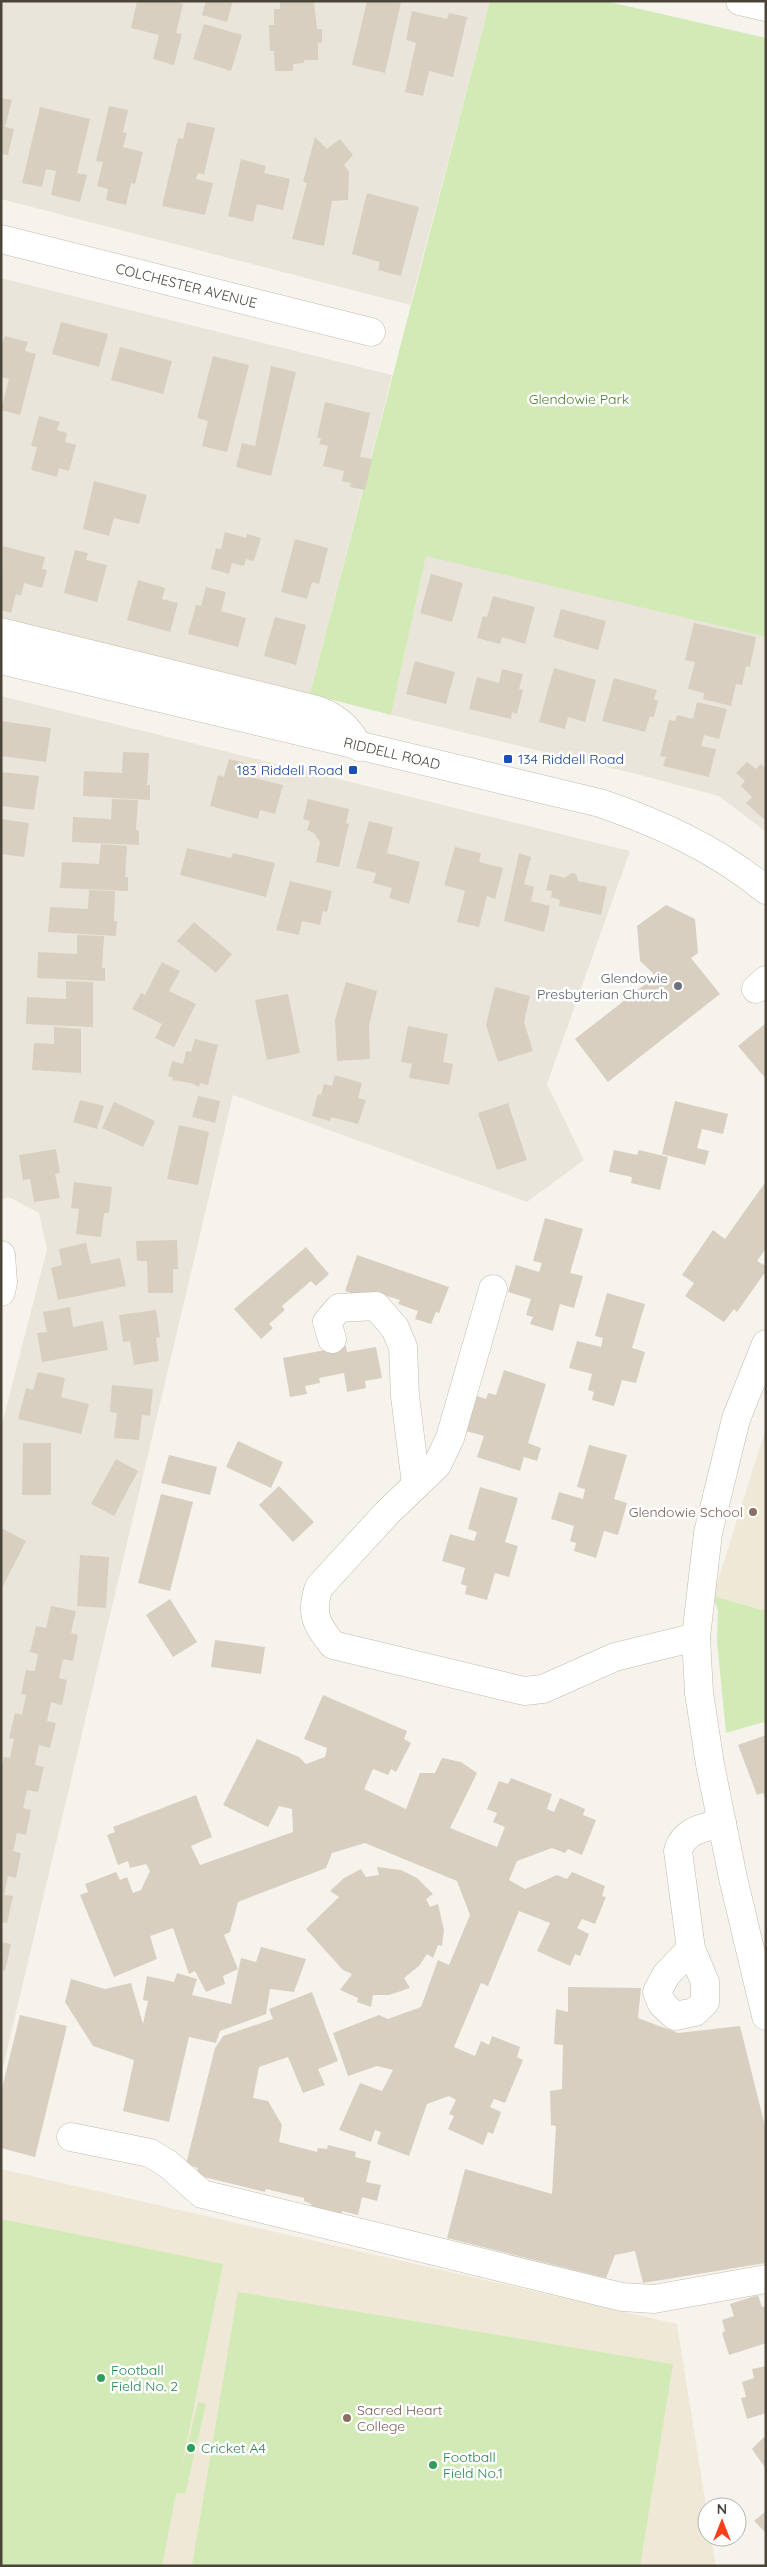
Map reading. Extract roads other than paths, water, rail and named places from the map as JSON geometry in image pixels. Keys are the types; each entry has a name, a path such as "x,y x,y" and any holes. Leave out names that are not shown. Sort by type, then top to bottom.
{"street":[{"path":"740,1 766,7"},
{"name":"COLCHESTER AVENUE","path":"1,239 371,332"},
{"path":"1,632 317,710 329,714 346,726 359,747"},
{"name":"RIDDELL ROAD","path":"1,660 600,803 642,817 709,850 737,867 766,890"},
{"path":"1,1255 3,1282 1,1292"},
{"path":"493,1289 450,1438 437,1465 340,1561 319,1587 314,1602 318,1628 333,1645 524,1691 543,1689 615,1656 696,1637"},
{"path":"332,1339 327,1322 339,1308 376,1306 396,1328 403,1347 405,1396 416,1484"},
{"path":"766,1344 736,1419 708,1533 696,1637 699,1692 722,1823 766,2016"},
{"path":"691,1949 678,1851 681,1841 693,1831 722,1823"},
{"path":"71,2137 150,2153 168,2164 202,2194 622,2298 654,2299 766,2279"}],"place":[{"name":"134 Riddell Road","path":"508,759"},
{"name":"183 Riddell Road","path":"353,770"},
{"name":"Glendowie Presbyterian Church","path":"678,986"},
{"name":"Glendowie School","path":"753,1512"},
{"name":"Football Field No. 2","path":"101,2378"},
{"name":"Sacred Heart College","path":"347,2418"},
{"name":"Cricket A4","path":"191,2448"},
{"name":"Football Field No.1","path":"433,2465"}],"park label":[{"name":"Glendowie Park","path":"579,399"}]}
